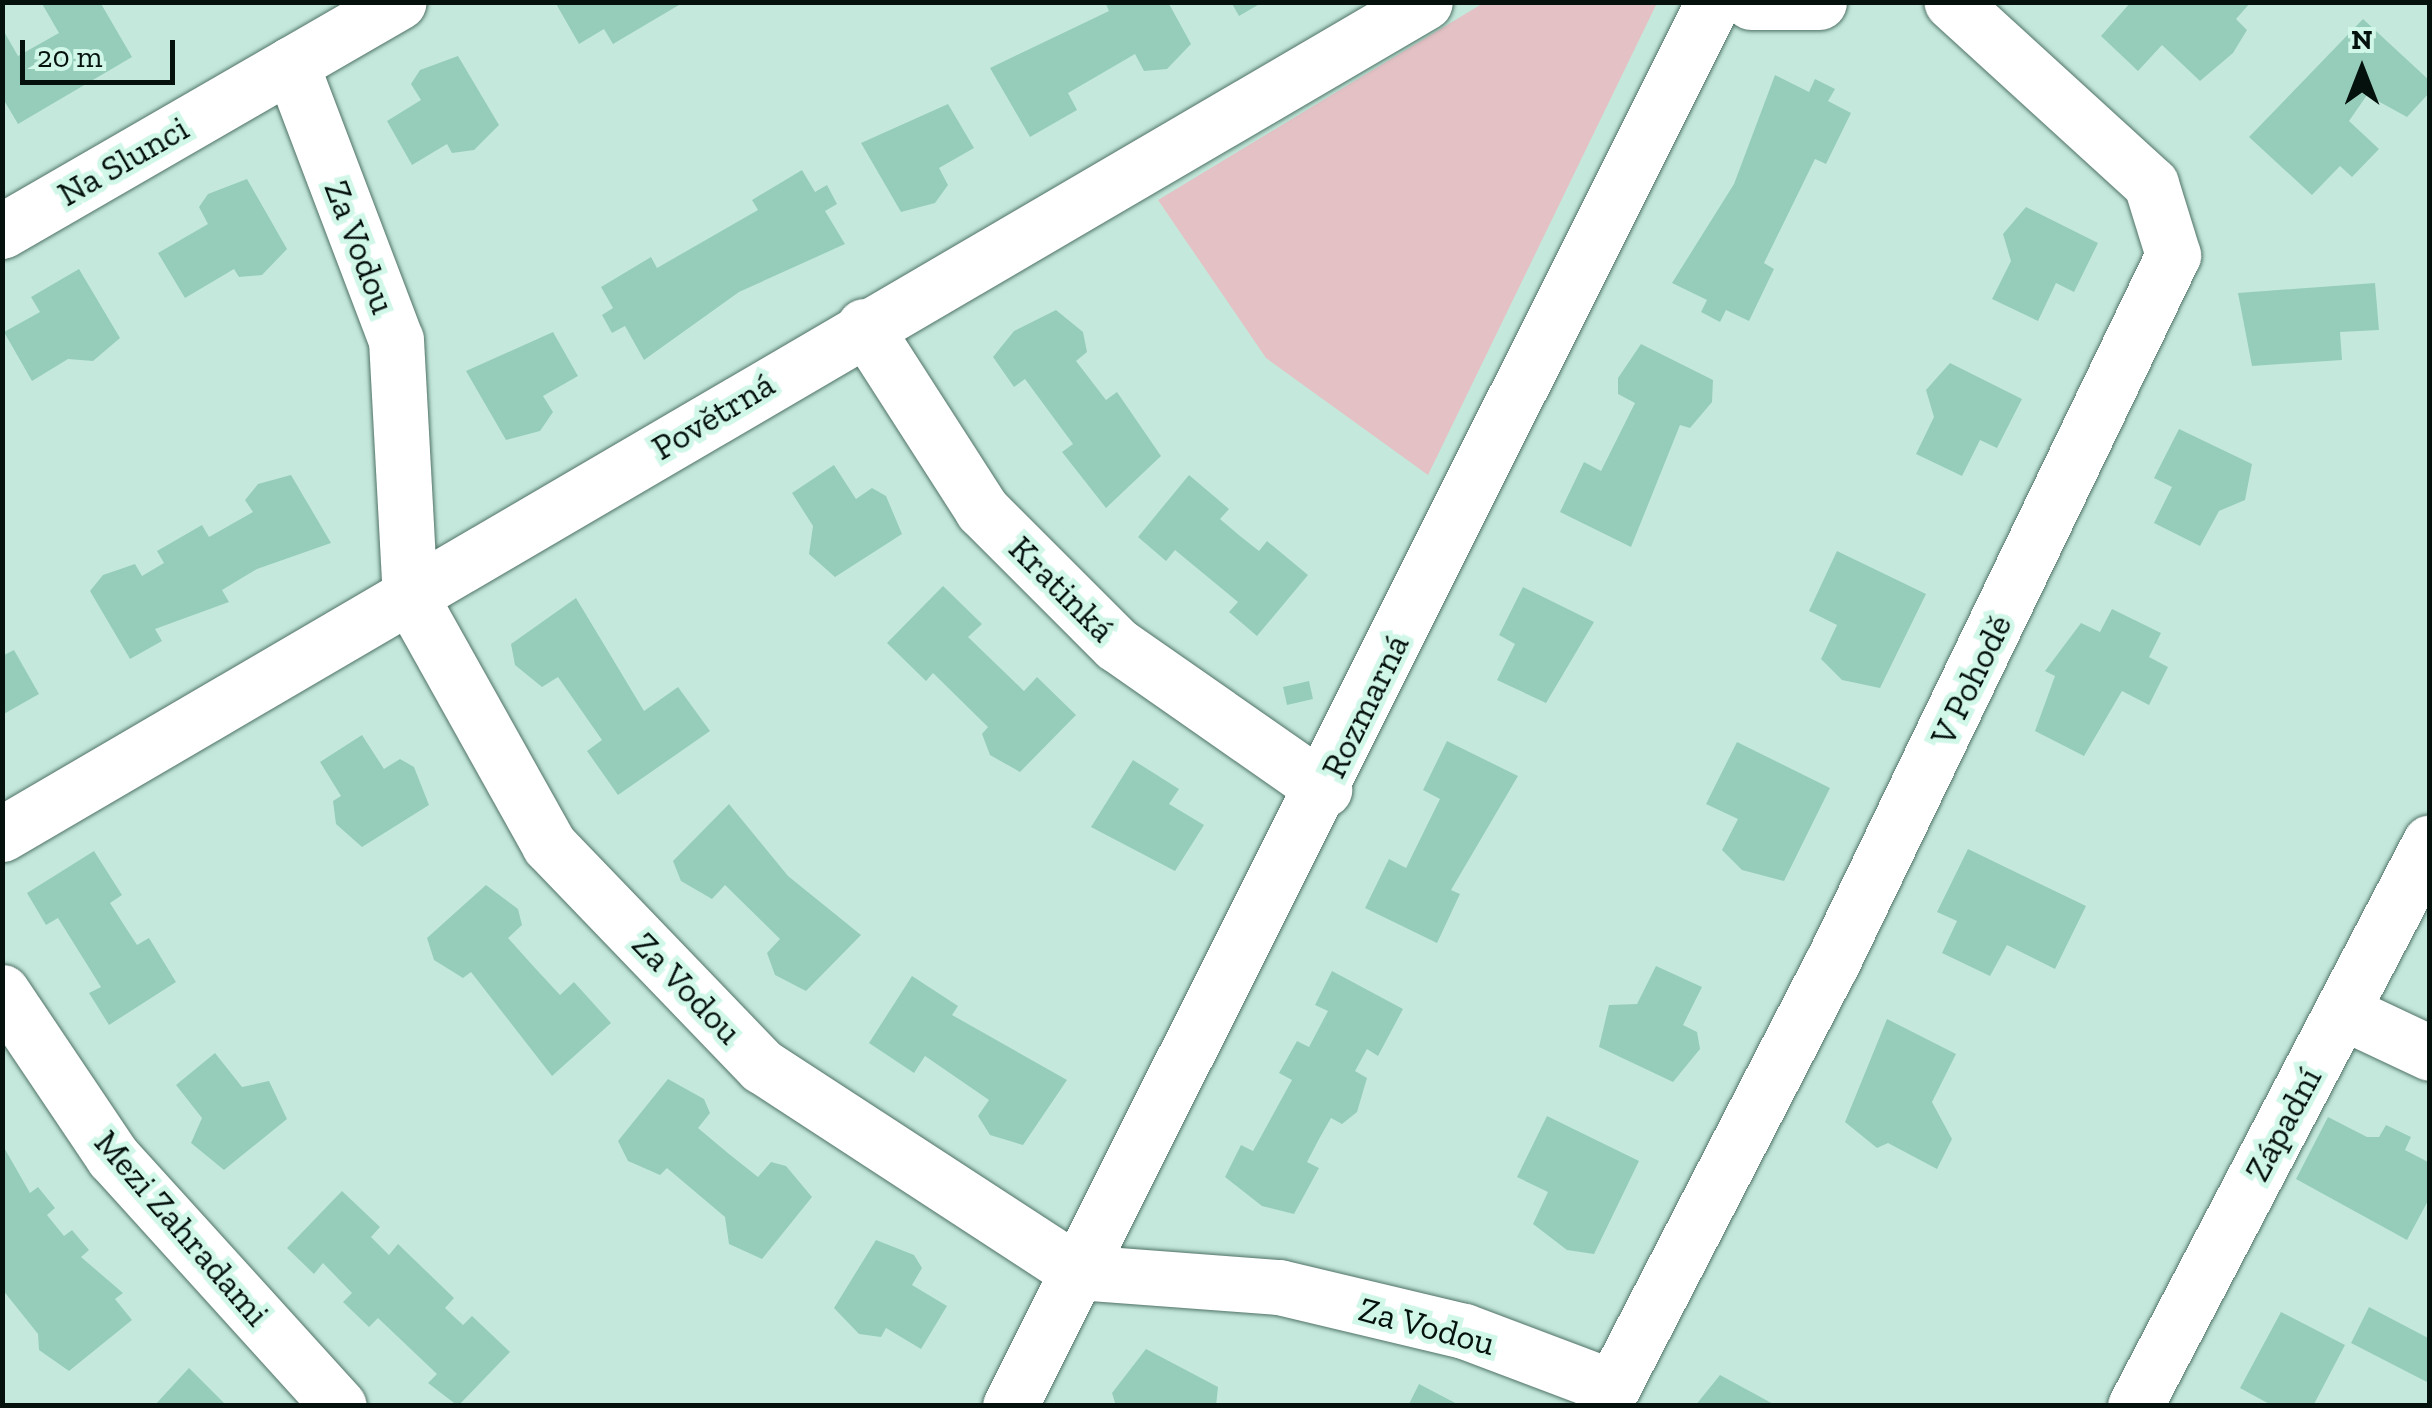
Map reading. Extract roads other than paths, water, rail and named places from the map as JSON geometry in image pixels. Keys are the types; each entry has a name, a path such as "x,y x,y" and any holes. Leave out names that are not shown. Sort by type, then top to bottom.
{"street":[{"name":"Na Slunci","path":"2,231 399,2"},
{"name":"Povětrná","path":"2,834 864,326 1425,2"},
{"name":"Rozmarná","path":"1010,1406 1324,789 1713,2"},
{"path":"1751,2 1818,2"},
{"name":"V Pohodě","path":"1607,1396 1831,965 2173,255 2151,184 1952,2"},
{"name":"Za Vodou","path":"291,64 396,340 410,596 549,845 762,1066 1078,1272 1279,1288 1464,1332 1607,1396"},
{"name":"Kratinká","path":"864,326 982,510 1116,644 1324,789"},
{"name":"Západní","path":"2134,1406 2430,842"},
{"name":"Mezi Zahradami","path":"2,992 113,1157 339,1406"},
{"path":"2343,1012 2430,1053"}]}
